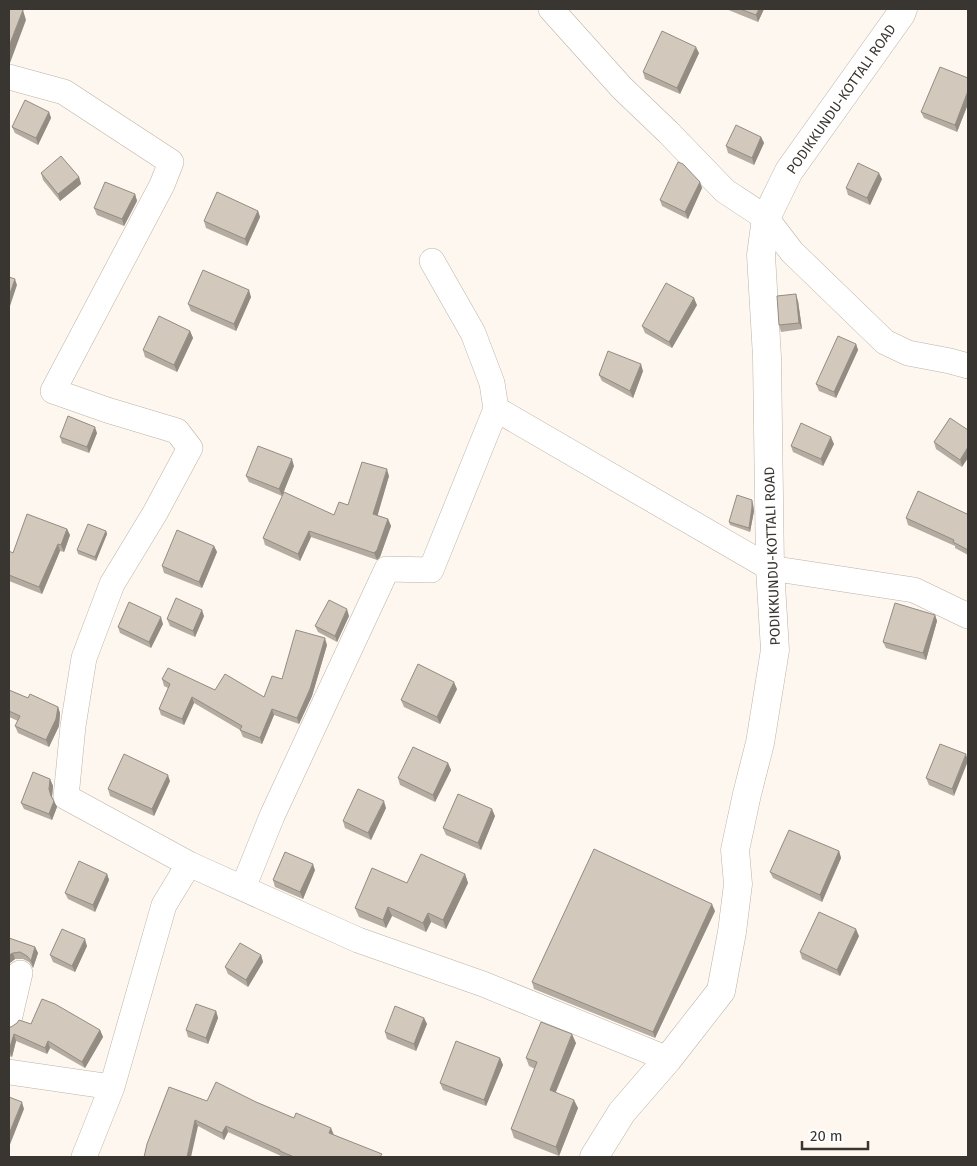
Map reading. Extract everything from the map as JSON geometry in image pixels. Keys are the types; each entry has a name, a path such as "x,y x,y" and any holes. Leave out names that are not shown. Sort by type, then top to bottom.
{"main road":[{"name":"PODIKKUNDU-KOTTALI ROAD","path":"594,1157 622,1112 668,1059 721,991 732,932 738,884 735,850 760,743 775,650 770,568 767,357 761,255 766,218 789,171 903,9"}],"street":[{"path":"551,9 622,88 725,191 766,218 792,252 885,342 908,353 968,366"},
{"path":"9,77 64,92 171,162 162,185 52,391 177,431 190,448 112,584 84,658 73,726 66,797 189,864 358,940 483,984 668,1059"},
{"path":"244,888 272,816 387,569 431,570 496,409 492,383 473,333 432,261"},
{"path":"496,409 770,568 914,590 968,616"},
{"path":"84,1157 112,1087 164,905 189,864"},
{"path":"9,1020 20,973"},
{"path":"9,1072 112,1087"}],"building":[{"path":"9,9 23,10 9,46"},
{"path":"740,9 759,9 756,15"},
{"path":"662,31 696,47 677,88 643,72"},
{"path":"940,67 968,78 968,91 955,125 921,112"},
{"path":"25,100 49,112 36,138 12,127"},
{"path":"736,125 761,137 752,158 726,146"},
{"path":"61,156 79,177 58,194 41,173"},
{"path":"678,162 683,164 700,182 685,212 660,200"},
{"path":"858,163 879,173 867,198 846,188"},
{"path":"105,182 135,194 122,219 94,208"},
{"path":"217,192 258,211 245,239 204,221"},
{"path":"203,270 249,290 234,324 188,304"},
{"path":"9,277 15,279 9,296"},
{"path":"666,283 694,298 669,342 642,326"},
{"path":"796,294 799,323 779,325 777,296"},
{"path":"159,316 190,331 174,365 143,350"},
{"path":"838,336 856,344 834,392 816,384"},
{"path":"608,351 641,364 630,391 599,375"},
{"path":"68,416 95,427 87,447 60,437"},
{"path":"950,418 968,430 968,447 960,460 934,442"},
{"path":"801,423 831,437 821,459 791,446"},
{"path":"258,446 292,459 279,489 246,476"},
{"path":"362,462 387,469 373,514 388,519 377,550 374,553 309,531 298,554 263,538 284,492 334,515 339,502 348,505"},
{"path":"918,491 967,514 968,512 968,550 953,542 954,540 906,518"},
{"path":"737,495 752,500 749,528 729,522"},
{"path":"27,514 67,529 61,545 58,544 39,587 9,575 9,551 13,553"},
{"path":"88,524 106,531 95,557 77,550"},
{"path":"177,530 214,546 199,582 162,566"},
{"path":"176,598 202,610 193,631 167,619"},
{"path":"329,600 347,609 335,636 315,626"},
{"path":"129,602 161,617 149,642 118,627"},
{"path":"895,603 935,615 923,653 883,642"},
{"path":"296,630 325,638 310,689 297,718 272,709 260,738 240,730 242,726 192,697 182,719 159,709 170,684 162,679 168,668 215,690 225,674 264,697 272,676 282,679"},
{"path":"418,664 454,682 437,717 401,700"},
{"path":"9,690 28,698 30,694 58,707 56,719 46,740 15,726 20,716 9,711"},
{"path":"940,744 966,754 952,789 926,778"},
{"path":"413,747 448,763 433,795 398,778"},
{"path":"124,754 168,775 152,809 108,789"},
{"path":"33,772 50,779 49,789 54,801 49,814 21,803"},
{"path":"358,789 384,801 368,833 343,821"},
{"path":"458,794 492,809 478,843 443,828"},
{"path":"789,830 839,851 820,895 770,872"},
{"path":"594,849 712,904 653,1032 532,982"},
{"path":"285,852 313,864 300,892 273,880"},
{"path":"421,854 465,874 443,920 428,913 423,923 388,907 383,920 355,908 372,868 407,883"},
{"path":"79,861 107,874 93,905 65,893"},
{"path":"819,912 856,929 837,970 800,952"},
{"path":"62,929 85,939 72,966 50,955"},
{"path":"9,938 35,947 31,961 20,952 9,955"},
{"path":"240,943 261,955 246,980 225,967"},
{"path":"42,999 55,1004 100,1030 82,1062 48,1041 45,1048 14,1034 9,1050 9,1027 19,1020 31,1024"},
{"path":"196,1004 216,1011 206,1038 186,1030"},
{"path":"395,1006 424,1018 414,1044 385,1032"},
{"path":"541,1022 572,1034 550,1090 574,1100 556,1147 511,1129 537,1062 526,1058"},
{"path":"456,1041 500,1058 484,1100 440,1083"},
{"path":"216,1082 294,1118 296,1113 331,1128 329,1133 382,1154 380,1157 294,1157 226,1126 222,1133 195,1120 187,1157 144,1157 147,1144 169,1087 207,1101"},
{"path":"9,1097 22,1102 9,1134"}]}
